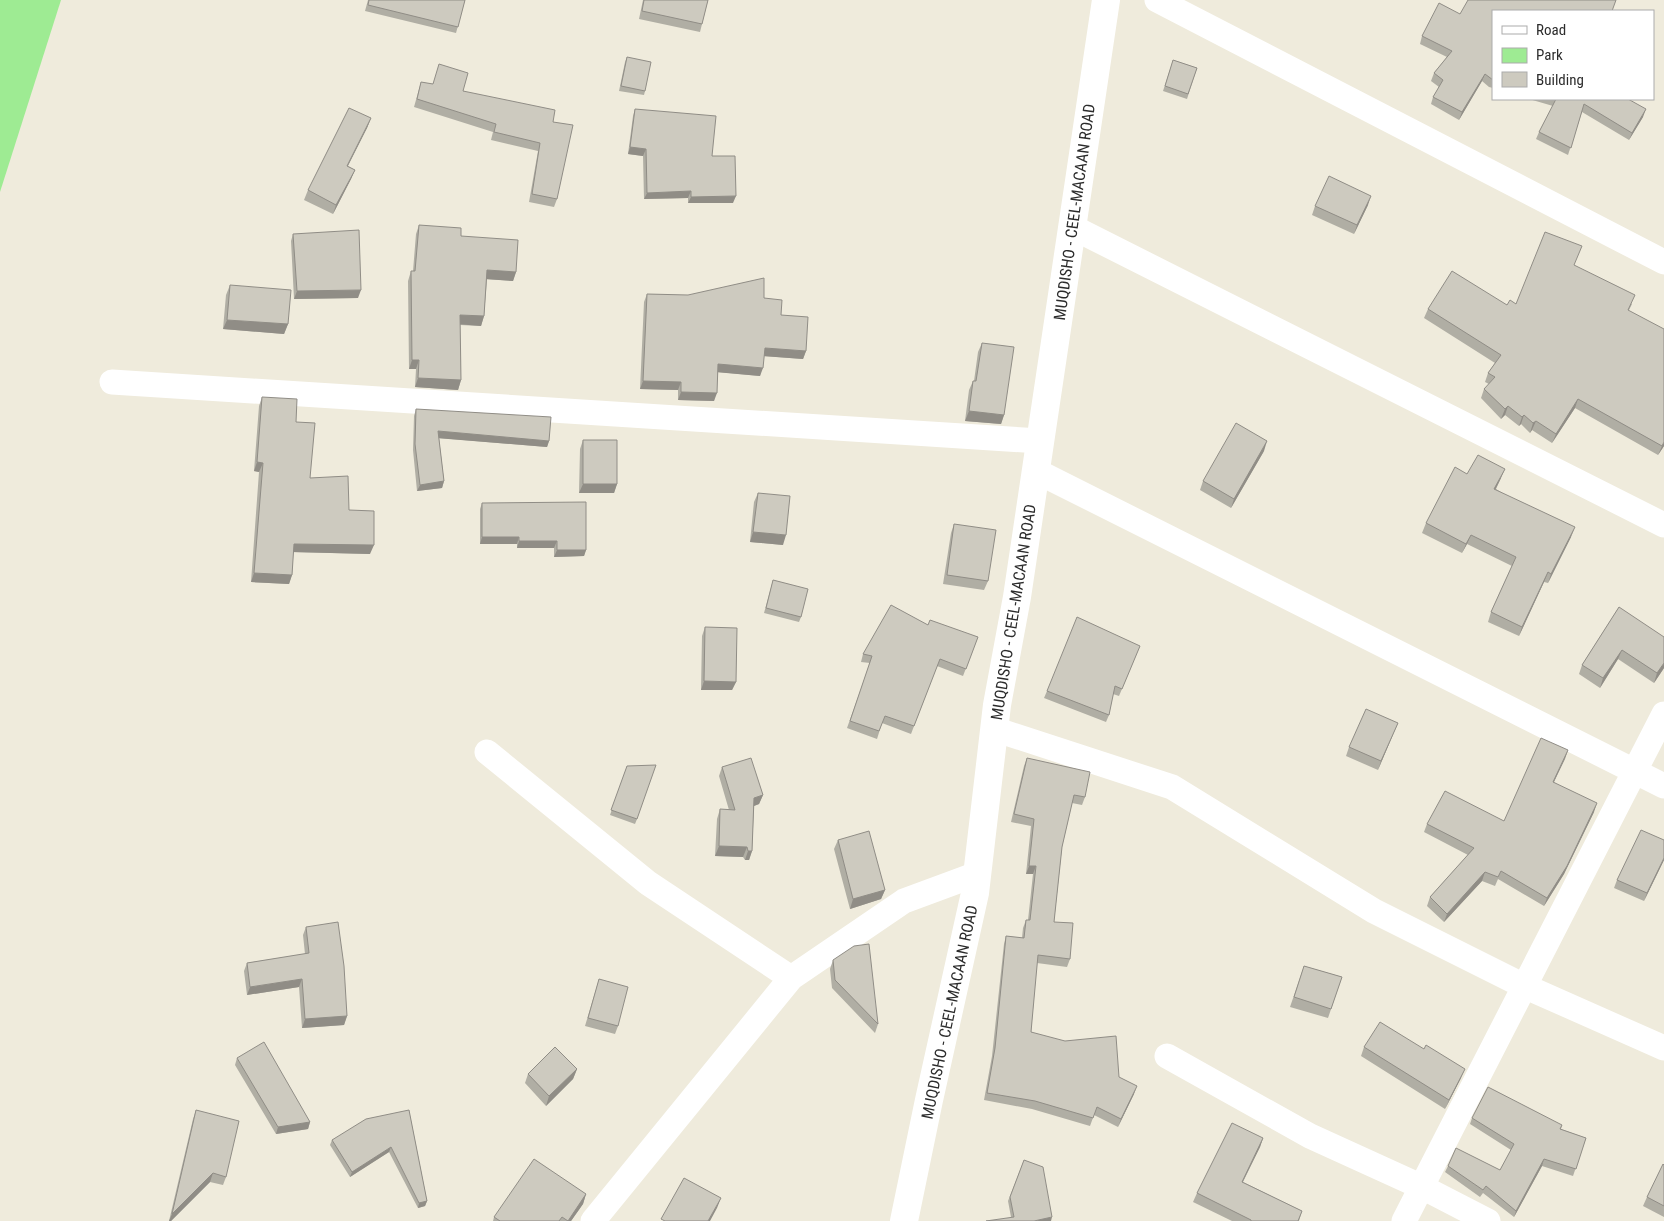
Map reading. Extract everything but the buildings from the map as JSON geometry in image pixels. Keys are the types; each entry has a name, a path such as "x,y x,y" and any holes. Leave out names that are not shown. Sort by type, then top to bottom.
{"street":[{"name":"MUQDISHO - CEEL-MACAAN ROAD","path":"904,1221 975,893 997,705 1017,596 1106,0"},
{"path":"1157,0 1664,262"},
{"path":"1072,227 1664,525"},
{"path":"112,382 1040,441"},
{"path":"1036,471 1664,786"},
{"path":"1404,1221 1664,714"},
{"path":"994,729 1172,787 1374,911 1524,986 1664,1048"},
{"path":"487,752 648,883 791,978"},
{"path":"593,1221 791,978 904,901 977,874"},
{"path":"1168,1056 1310,1136 1422,1187 1488,1221"}],"green space":[{"path":"0,0 61,0 0,192"}]}
